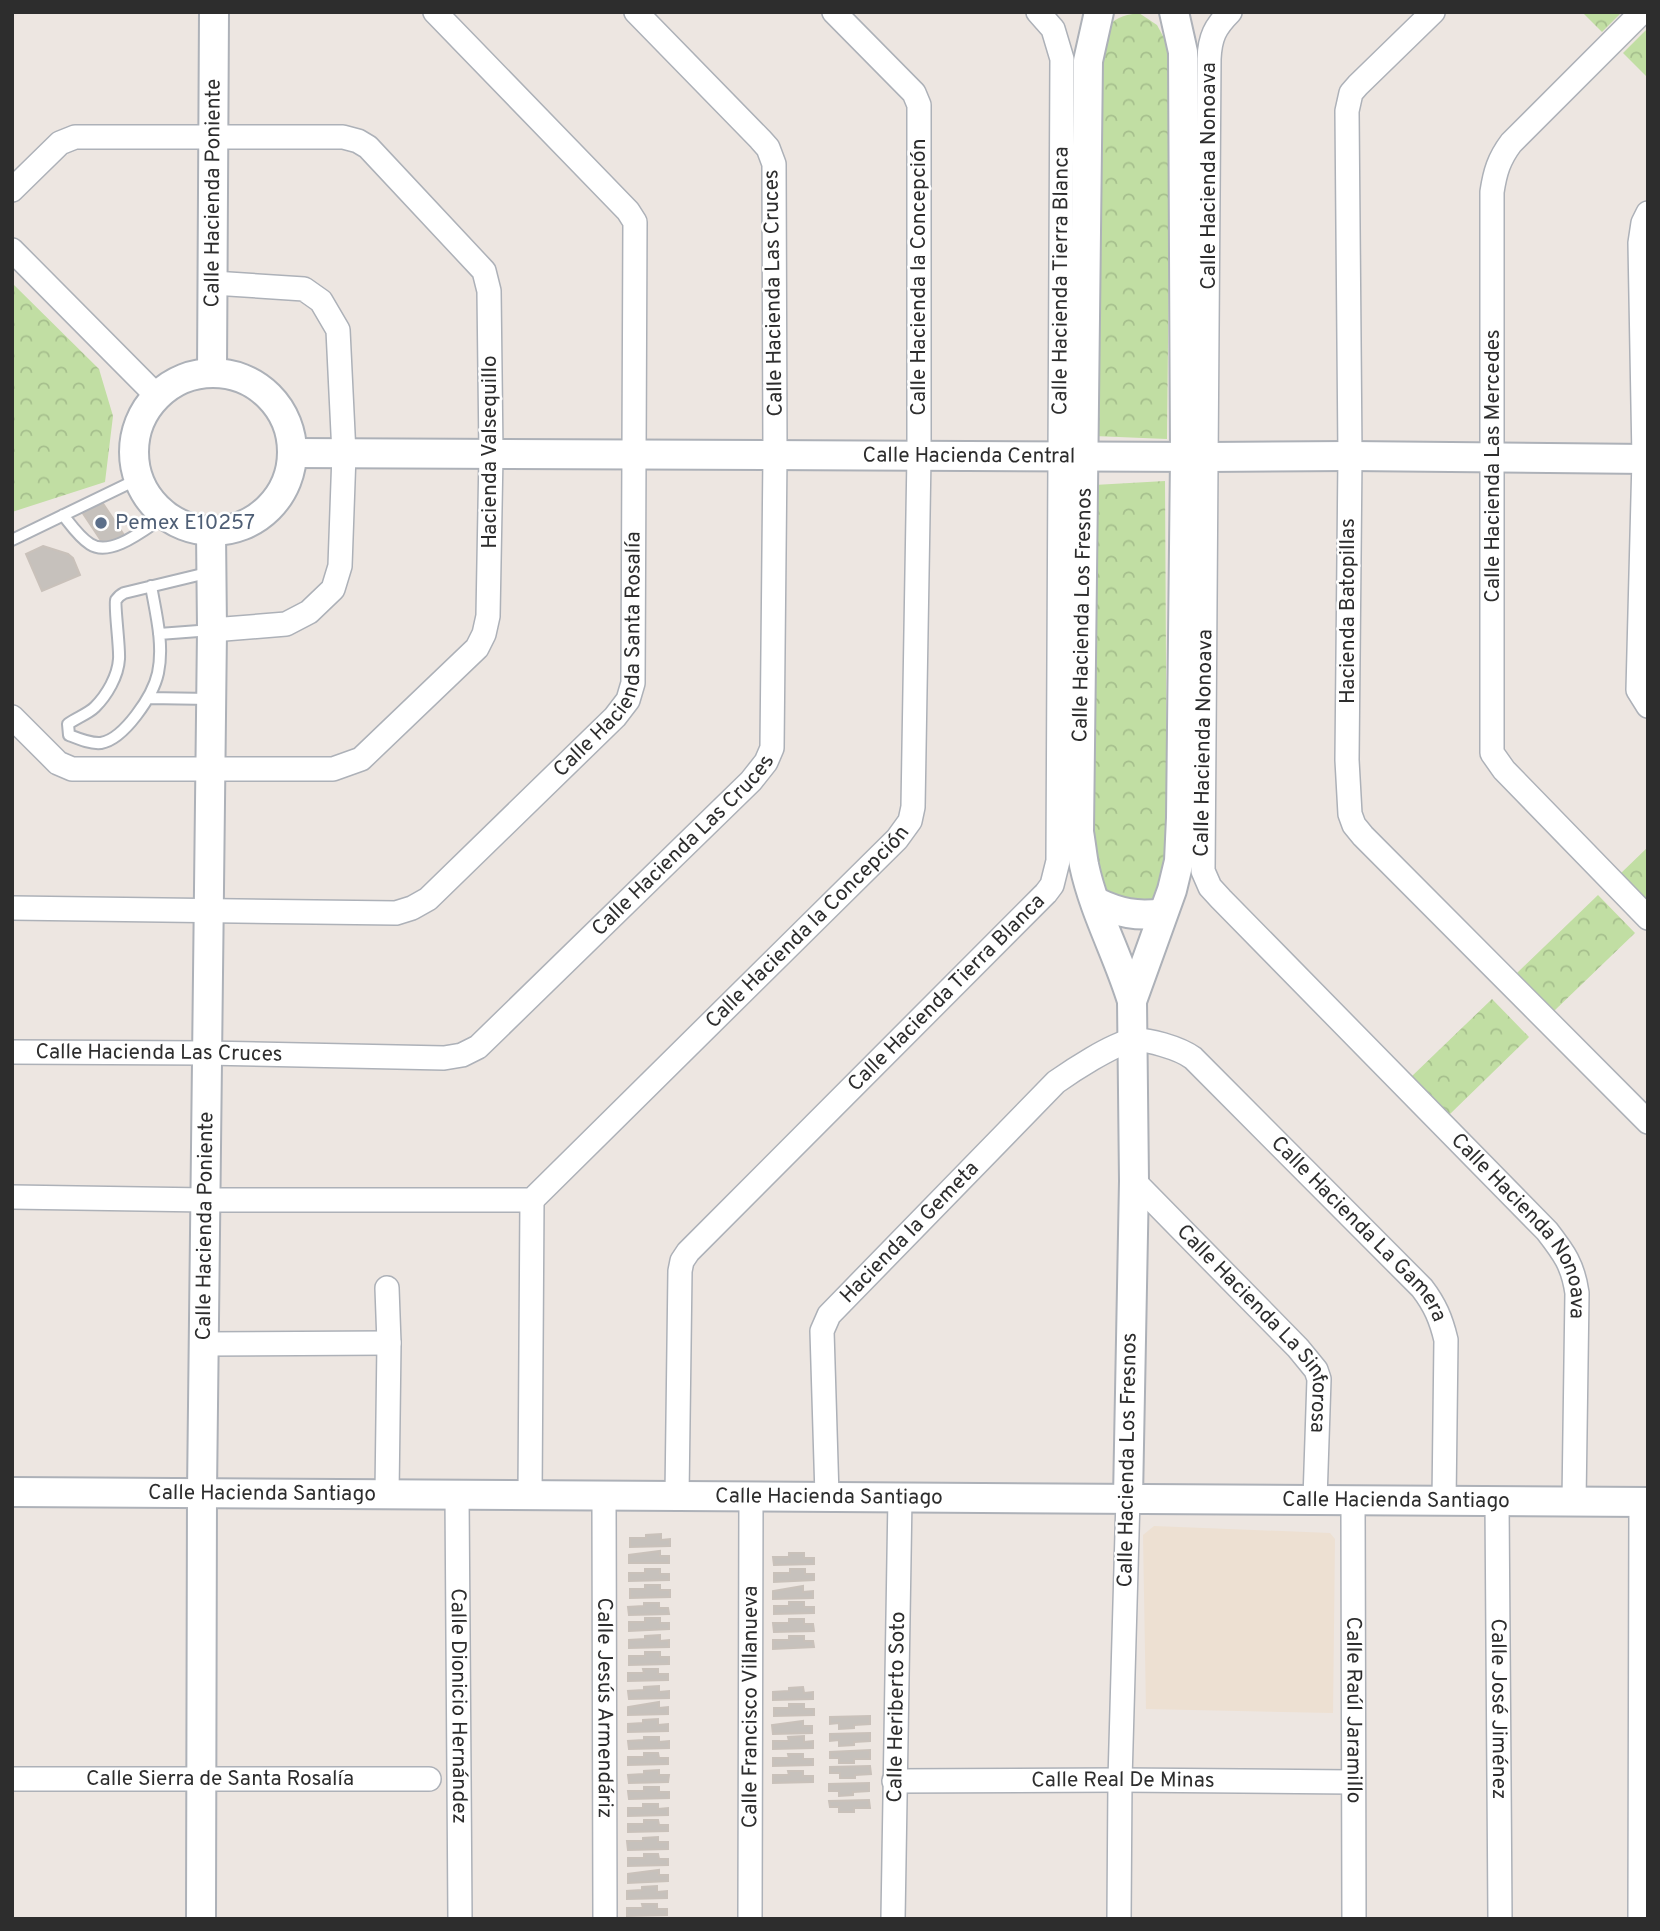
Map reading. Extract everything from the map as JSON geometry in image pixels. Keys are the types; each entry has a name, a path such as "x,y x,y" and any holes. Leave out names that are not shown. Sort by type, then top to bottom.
{"street":[{"name":"Calle Hacienda Poniente","path":"212,373 214,12"},
{"name":"Calle Hacienda Santa Rosalía","path":"12,908 396,913 412,908 428,899 615,717 628,700 633,683 635,222 628,211 435,12"},
{"name":"Calle Hacienda Las Cruces","path":"12,1052 444,1058 462,1055 478,1047 751,781 766,762 772,748 774,164 768,148 760,139 636,12"},
{"name":"Calle Hacienda la Concepción","path":"532,1199 897,839 910,821 913,807 919,456 919,105 914,93 834,12"},
{"name":"Calle Hacienda Tierra Blanca","path":"677,1495 682,1261 1052,886 1058,861 1073,457 1062,59 1053,29 1038,12"},
{"name":"Calle Hacienda Los Fresnos","path":"1100,12 1088,61 1073,457 1079,832 1084,865 1132,1001"},
{"name":"Calle Hacienda Los Fresnos","path":"1119,1919 1134,1181 1132,1001 1180,861 1196,457 1183,52 1174,12"},
{"name":"Calle Hacienda Nonoava","path":"1230,12 1215,29 1210,40 1196,457 1202,871 1205,880 1230,908 1547,1231 1567,1256 1574,1272 1577,1293 1574,1501"},
{"name":"Hacienda Batopillas","path":"1433,12 1358,85 1349,101 1347,760 1350,814 1354,825 1648,1122"},
{"name":"Calle Hacienda Las Mercedes","path":"1643,12 1511,143 1501,156 1495,172 1492,192 1494,758 1648,918"},
{"name":"Hacienda Valsequillo","path":"12,190 60,143 75,137 343,137 358,141 368,147 484,271 489,291 491,454 488,616 484,634 477,648 353,764 333,769 72,769 63,766 12,717"},
{"path":"1648,213 1643,223 1640,243 1646,459 1638,690 1648,706"},
{"path":"12,250 157,396"},
{"path":"212,630 286,624 309,612 333,589 340,566 344,454 338,330 321,301 304,289 213,283"},
{"path":"212,373 237,376 260,388 278,405 289,428 292,453 286,484 268,509 242,526 211,532 187,527 165,516 148,498 138,479 133,457 135,435 143,414 157,396 182,379 212,373"},
{"name":"Calle Hacienda Central","path":"292,453 1646,459"},
{"name":"Calle Hacienda Poniente","path":"201,1919 211,532"},
{"path":"1096,902 1135,916 1163,913"},
{"name":"Hacienda la Gemeta","path":"827,1496 822,1331 829,1315 1056,1082 1078,1067 1131,1040"},
{"name":"Calle Hacienda La Gamera","path":"1131,1040 1170,1046 1193,1058 1422,1288 1434,1304 1441,1316 1446,1340 1444,1500"},
{"name":"Calle Hacienda La Sinforosa","path":"1134,1181 1298,1348 1316,1370 1320,1379 1315,1499"},
{"path":"12,1197 206,1200 532,1199 530,1496"},
{"path":"387,1288 387,1493"},
{"path":"205,1345 389,1343"},
{"name":"Calle Hacienda Santiago","path":"12,1492 1645,1502"},
{"name":"Calle Dionicio Hernández","path":"457,1494 460,1919"},
{"name":"Calle Jesús Armendáriz","path":"604,1496 605,1919"},
{"name":"Calle Francisco Villanueva","path":"750,1919 751,1496"},
{"name":"Calle Heriberto Soto","path":"893,1919 900,1497"},
{"name":"Calle Raúl Jaramillo","path":"1353,1500 1354,1919"},
{"name":"Calle José Jiménez","path":"1497,1501 1500,1919"},
{"path":"1640,1919 1645,1502"},
{"name":"Calle Sierra de Santa Rosalía","path":"12,1779 429,1779"},
{"name":"Calle Real De Minas","path":"894,1781 1352,1782"}],"lane":[{"path":"12,540 138,479"},
{"path":"62,515 87,543 99,549 112,548 165,516"},
{"path":"151,586 159,634 158,673 148,698 124,730 107,741 97,744 69,735 68,724 93,709 106,694 116,674 119,660 118,622 114,608 117,598 124,593 151,586 211,572"},
{"path":"159,634 212,630"},
{"path":"148,698 211,699"},
{"path":"97,744 99,769"}],"shaded area":[{"path":"1154,1526 1330,1533 1335,1539 1333,1713 1146,1709 1143,1535"}],"green space":[{"path":"1582,12 1622,12 1602,32"},
{"path":"1139,13 1157,25 1171,51 1167,439 1094,436 1093,63 1107,28 1118,18"},
{"path":"1648,28 1648,78 1623,53"},
{"path":"12,283 99,369 113,416 105,482 12,512"},
{"path":"1165,481 1167,843 1164,874 1151,906 1099,895 1090,872 1094,485"},
{"path":"1648,847 1648,902 1620,874"},
{"path":"1598,895 1635,933 1554,1011 1517,973"},
{"path":"1492,999 1529,1037 1449,1115 1411,1077"}],"building":[{"path":"100,499 124,535 106,548 82,512"},
{"path":"43,546 68,554 73,558 80,575 42,591 26,554"},
{"path":"661,1534 661,1540 670,1539 670,1546 630,1547 630,1538"},
{"path":"660,1551 660,1556 669,1556 669,1563 629,1563 629,1555"},
{"path":"789,1553 804,1553 804,1558 814,1558 814,1564 774,1565 773,1557 789,1557"},
{"path":"645,1569 660,1569 660,1574 669,1574 669,1580 629,1581 629,1573 645,1573"},
{"path":"790,1569 805,1569 805,1574 814,1574 814,1580 774,1582 774,1573 790,1573"},
{"path":"645,1585 660,1585 660,1590 670,1590 670,1597 630,1598 630,1589 645,1589"},
{"path":"803,1586 803,1592 813,1591 813,1598 773,1599 773,1591"},
{"path":"789,1602 804,1602 804,1607 814,1607 814,1613 774,1614 774,1606 789,1606"},
{"path":"644,1603 659,1603 659,1608 668,1608 669,1614 629,1615 628,1607 644,1606"},
{"path":"645,1618 660,1618 660,1623 669,1623 669,1629 629,1631 629,1622 645,1622"},
{"path":"789,1619 804,1619 804,1624 813,1624 814,1631 774,1632 773,1623 789,1623"},
{"path":"660,1635 660,1641 669,1640 669,1647 629,1648 629,1640"},
{"path":"789,1636 804,1636 804,1641 813,1641 814,1647 773,1649 773,1640 789,1640"},
{"path":"645,1652 660,1652 660,1657 669,1657 669,1664 629,1665 629,1656 645,1656"},
{"path":"643,1669 658,1669 658,1674 668,1674 668,1680 628,1681 628,1673 644,1673"},
{"path":"659,1686 659,1692 669,1691 669,1698 629,1699 628,1691"},
{"path":"803,1687 804,1693 813,1692 813,1699 773,1700 773,1692"},
{"path":"659,1702 659,1708 668,1707 668,1714 628,1715 628,1707"},
{"path":"789,1704 804,1704 804,1709 814,1709 814,1715 774,1716 774,1708 789,1708"},
{"path":"870,1716 870,1724 854,1725 854,1728 839,1729 839,1723 830,1724 830,1717"},
{"path":"658,1719 658,1725 668,1724 668,1731 628,1732 628,1724"},
{"path":"803,1721 803,1726 812,1726 812,1733 773,1734 772,1725"},
{"path":"870,1733 870,1741 854,1742 854,1745 839,1746 839,1740 830,1741 830,1734"},
{"path":"804,1736 804,1742 813,1741 813,1748 773,1749 773,1741 789,1741 788,1737"},
{"path":"644,1737 659,1737 659,1742 669,1741 669,1748 629,1749 628,1741 644,1740"},
{"path":"870,1750 870,1759 854,1759 854,1763 839,1763 839,1758 830,1758 830,1752"},
{"path":"644,1753 658,1753 659,1758 668,1758 668,1764 628,1765 628,1757 644,1757"},
{"path":"788,1754 803,1754 803,1759 813,1759 813,1765 773,1766 773,1758 789,1758"},
{"path":"870,1766 871,1774 855,1775 855,1778 840,1778 840,1773 830,1773 830,1767"},
{"path":"659,1770 659,1775 669,1775 668,1782 629,1783 628,1775"},
{"path":"788,1771 803,1771 803,1776 813,1776 813,1782 773,1783 773,1775 789,1775"},
{"path":"869,1783 869,1791 853,1792 853,1795 839,1796 839,1791 829,1791 829,1784"},
{"path":"644,1787 659,1787 659,1792 669,1792 669,1798 629,1799 628,1791 644,1791"},
{"path":"869,1800 870,1808 854,1808 854,1812 839,1812 839,1807 830,1807 829,1801"},
{"path":"643,1804 658,1804 658,1809 668,1808 668,1815 628,1816 628,1808 643,1808"},
{"path":"644,1820 658,1820 659,1825 668,1825 668,1831 628,1832 628,1824 644,1824"},
{"path":"658,1837 658,1842 668,1842 668,1849 628,1850 627,1841"},
{"path":"644,1854 658,1854 659,1859 668,1859 668,1865 628,1866 628,1858 644,1858"},
{"path":"659,1870 659,1875 668,1875 668,1881 628,1883 628,1874"},
{"path":"657,1886 657,1892 667,1891 667,1898 627,1899 627,1891"},
{"path":"642,1904 657,1904 657,1909 667,1909 667,1915 627,1916 627,1908 643,1908"}],"place":[{"name":"Pemex E10257","path":"101,523"}]}
